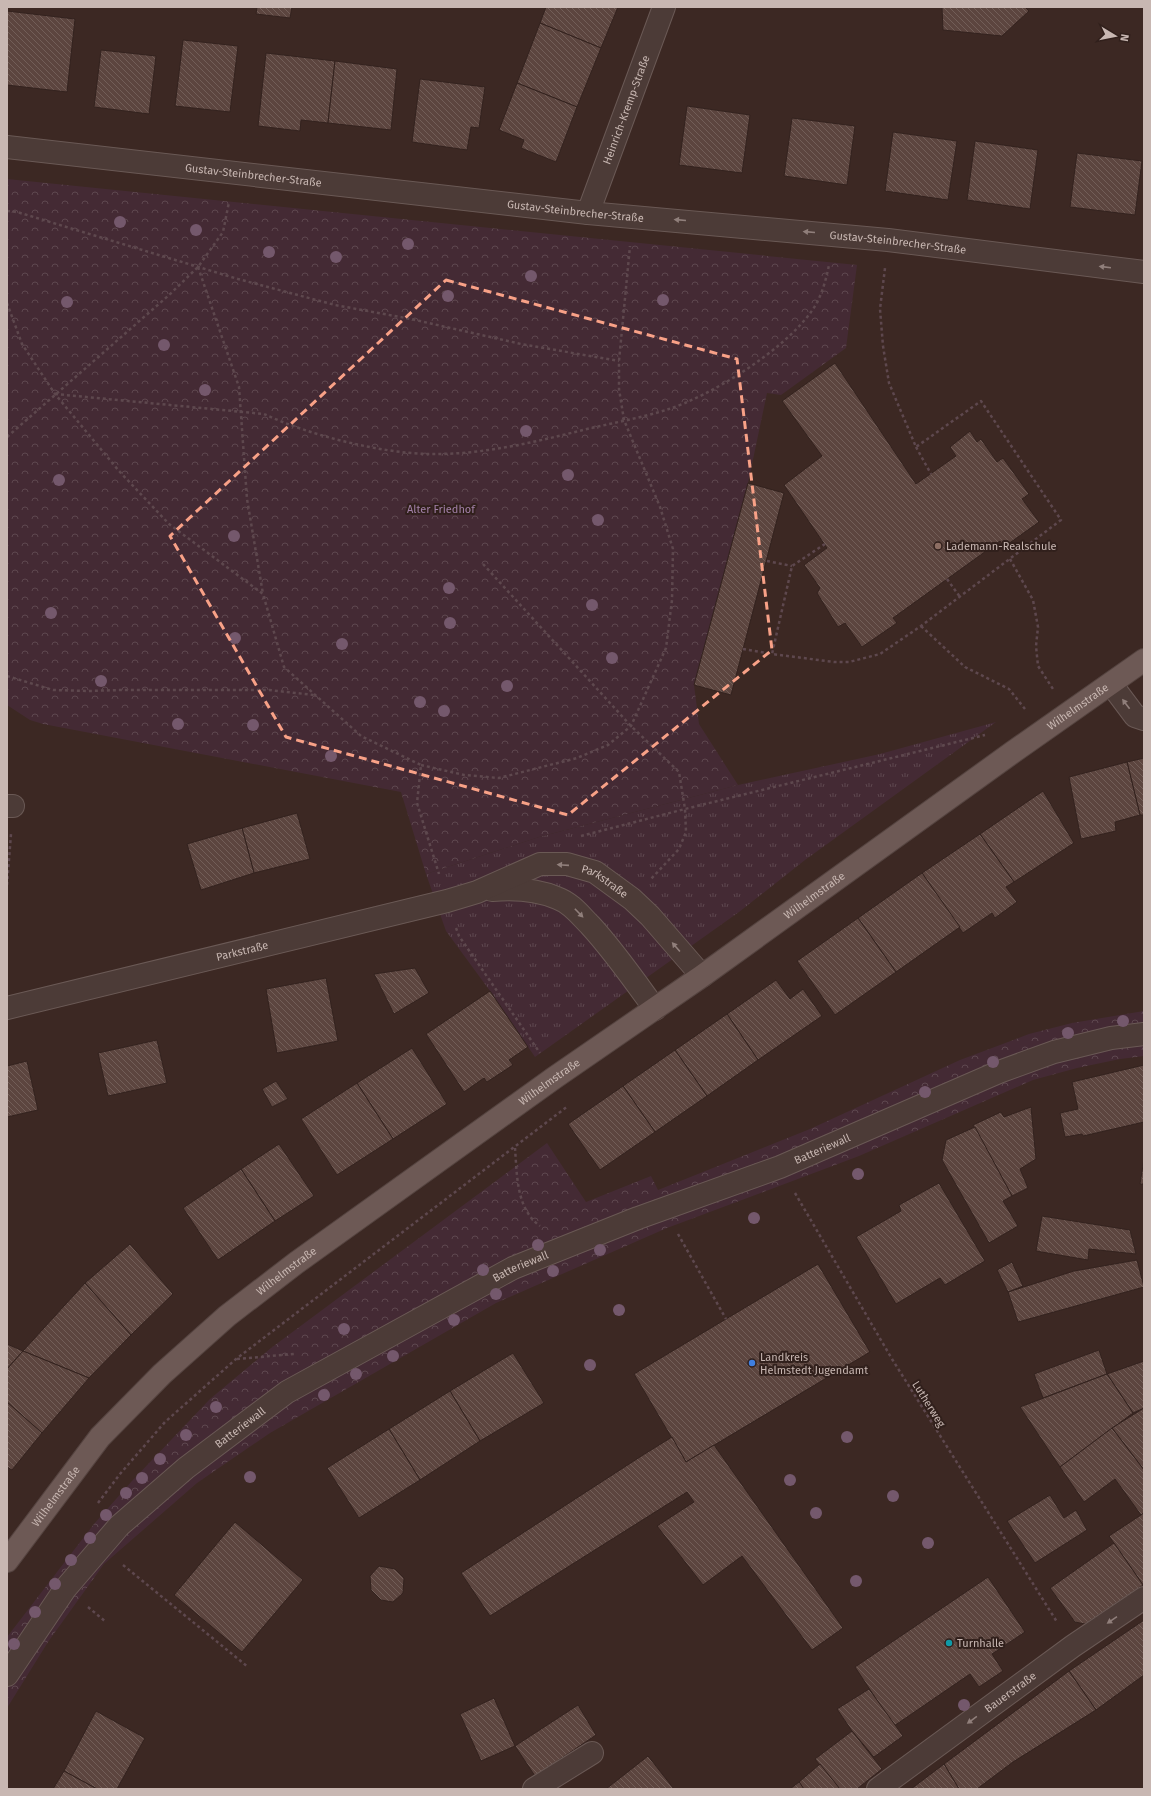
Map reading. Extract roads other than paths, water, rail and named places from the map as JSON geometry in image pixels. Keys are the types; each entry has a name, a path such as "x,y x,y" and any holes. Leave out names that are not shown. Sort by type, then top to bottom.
{"main road":[{"name":"Wilhelmstraße","path":"7,1561 100,1437 162,1374 227,1316 296,1263 554,1078 702,976 1013,752 1144,660"}],"street":[{"name":"Heinrich-Kremp-Straße","path":"588,212 664,7"},
{"name":"Gustav-Steinbrecher-Straße","path":"7,146 233,173 588,212 888,240 1144,272"},
{"path":"1111,684 1135,716 1144,719"},
{"name":"Parkstraße","path":"7,1008 448,901 477,892 540,864 567,864 595,872 632,899 650,916 702,976"},
{"name":"Parkstraße","path":"477,892 514,888 536,891 558,898 575,909 612,949 655,1009"},
{"name":"Batteriewall","path":"7,1674 65,1589 119,1526 186,1468 286,1392 513,1268 664,1209 780,1167 999,1072 1040,1057 1111,1038 1144,1034"},
{"name":"Bauerstraße","path":"878,1789 1073,1646 1144,1598"},
{"path":"534,1789 592,1753"}],"place":[{"name":"Lademann-Realschule","path":"938,546"},
{"name":"Landkreis Helmstedt Jugendamt","path":"752,1363"},
{"name":"Turnhalle","path":"949,1643"}],"park label":[{"name":"Alter Friedhof","path":"441,509"}]}
